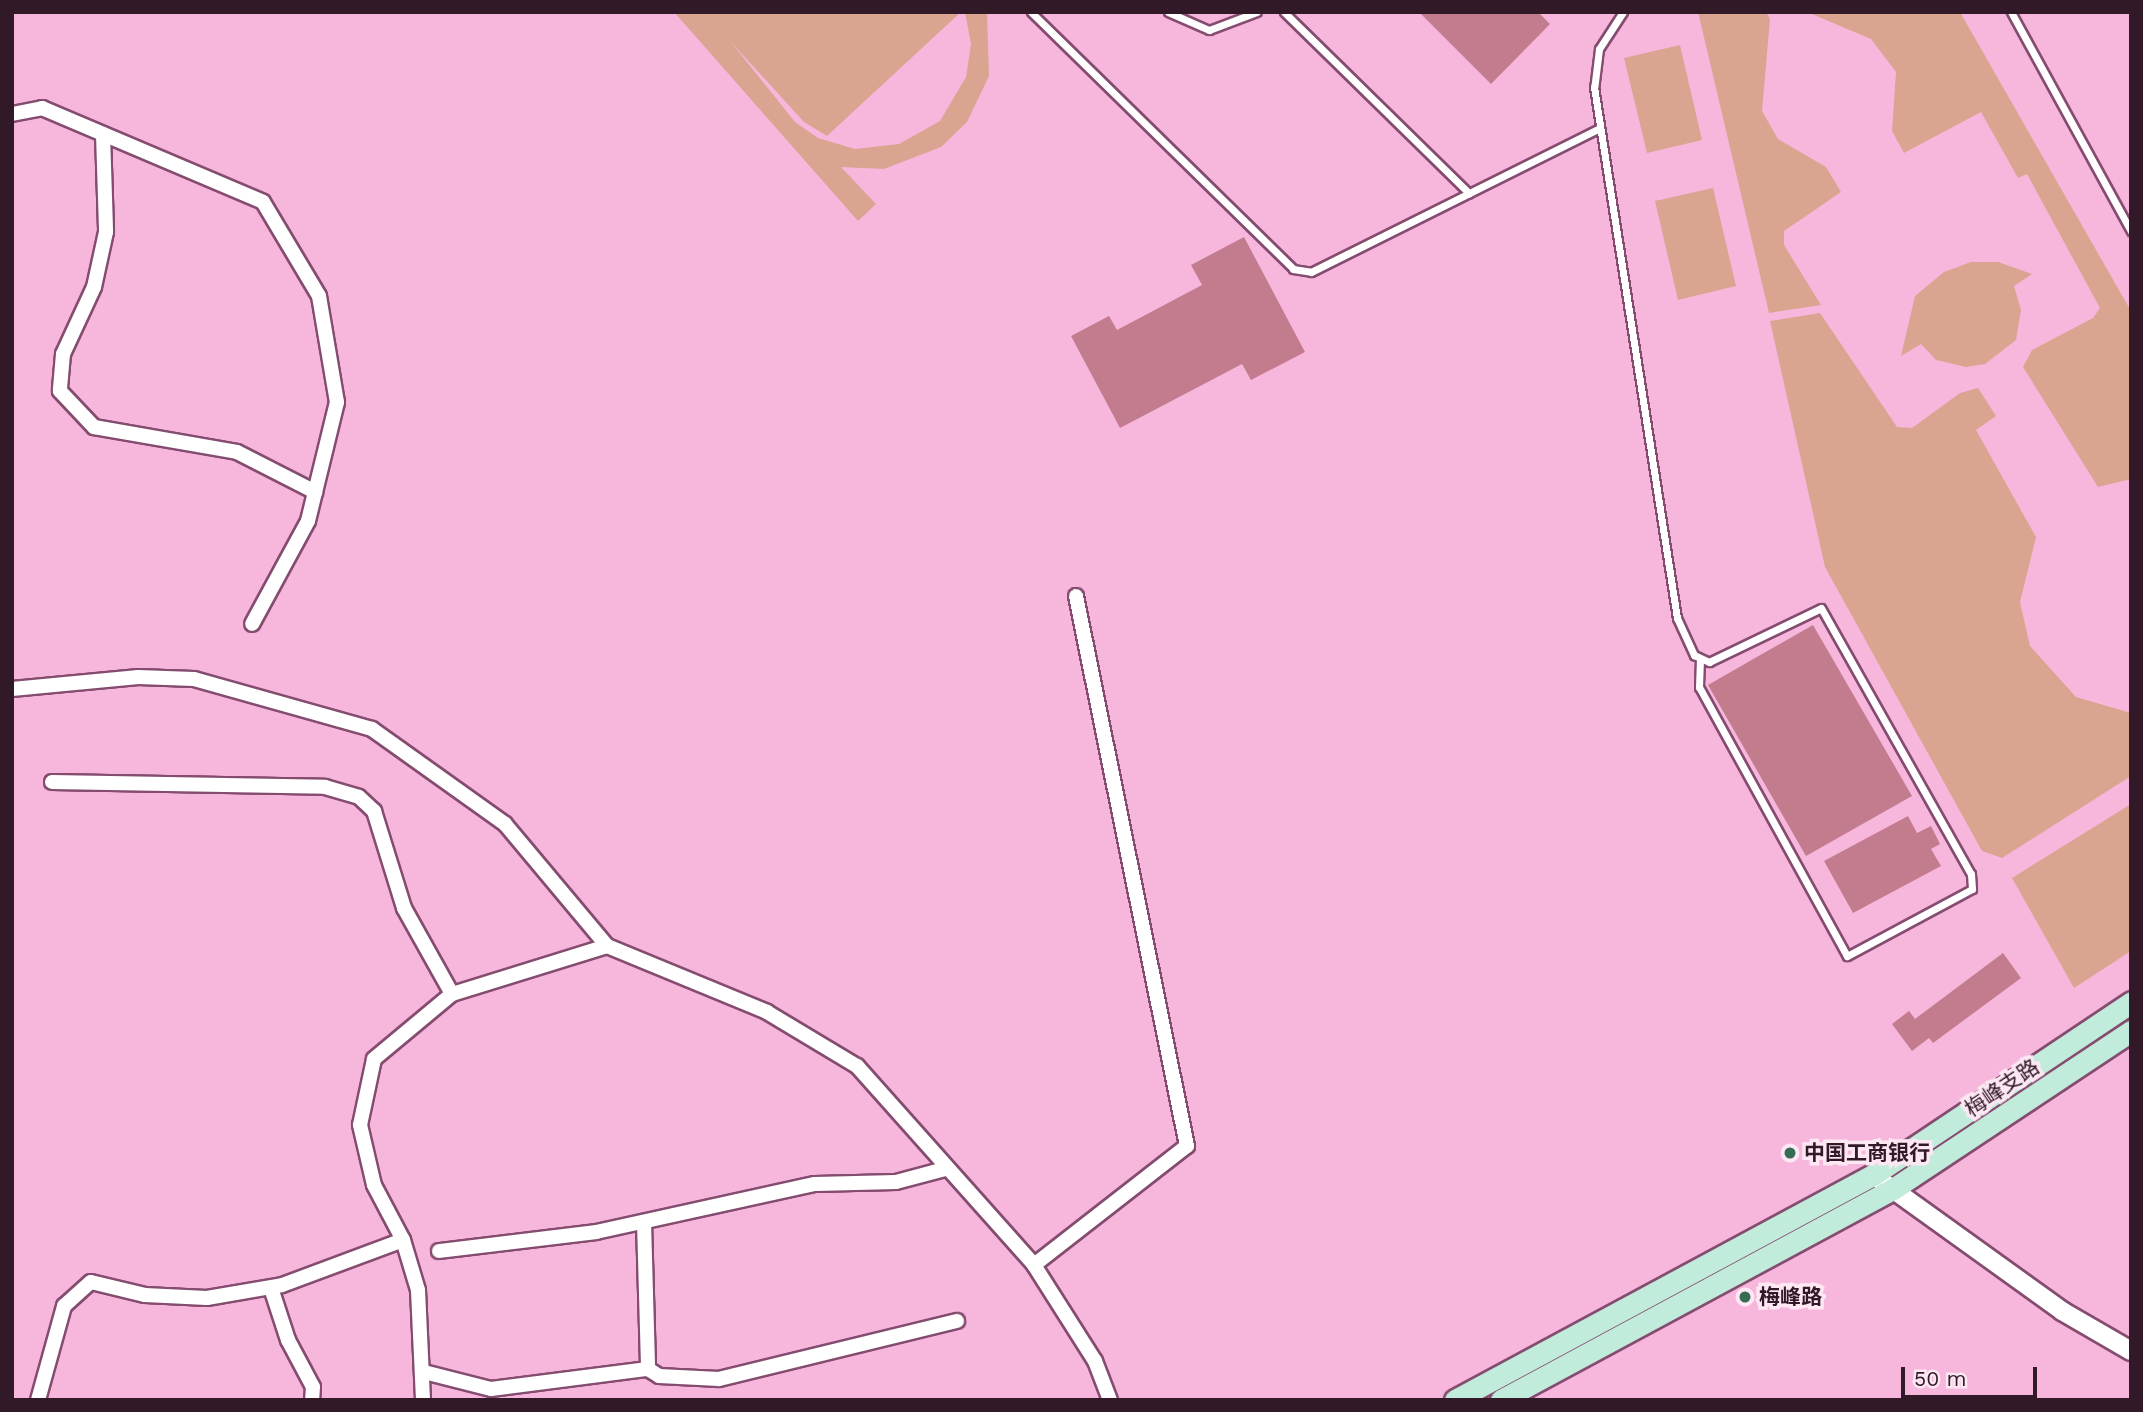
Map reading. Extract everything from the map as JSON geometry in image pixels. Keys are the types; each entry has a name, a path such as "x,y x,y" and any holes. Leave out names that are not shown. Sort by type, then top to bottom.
{"main road":[{"name":"梅峰支路","path":"1872,1175 2131,1002"},
{"name":"梅峰支路","path":"1893,1189 2131,1031"},
{"path":"1455,1400 1872,1175"},
{"path":"1501,1400 1893,1189"}],"street":[{"path":"12,114 42,108 263,202 320,296 337,402 308,521 252,624"},
{"path":"103,134 106,232 94,287 63,354 60,391 94,427 237,452 315,492"},
{"path":"1034,1265 1186,1146 1076,596"},
{"path":"12,689 138,677 194,679 372,729 505,824 607,946 767,1013 857,1066 944,1169 1034,1265 1095,1362 1110,1400"},
{"path":"52,782 325,787 359,797 374,811 404,908 452,994"},
{"path":"423,1400 424,1372 418,1290 403,1240 364,1156 361,1101 385,1045 452,994 607,946"},
{"path":"439,1251 645,1222 815,1184 896,1182 944,1169"},
{"path":"1872,1175 2062,1311 2131,1351"},
{"path":"645,1222 648,1369"},
{"path":"38,1400 64,1306 92,1282 171,1298 271,1287 403,1240"},
{"path":"271,1287 288,1340 313,1387 312,1400"},
{"path":"424,1372 491,1389 648,1369 673,1378 731,1377 957,1321"}],"lane":[{"path":"1031,12 1293,269 1311,272 1600,128"},
{"path":"1168,12 1209,30 1257,12"},
{"path":"1284,12 1469,193"},
{"path":"1623,12 1596,63 1600,128 1660,536 1677,618 1700,660 1699,687 1847,956 1972,889 1972,874 1821,608 1718,659 1700,660"},
{"path":"2011,12 2131,231"}],"shaded area":[{"path":"674,12 961,12 827,136 804,122 731,42 795,122 818,138 855,149 899,144 940,121 966,77 971,44 965,12 987,12 989,76 967,122 941,147 884,169 841,167 876,204 858,221"},
{"path":"1698,12 1766,12 1770,19 1762,111 1778,139 1826,167 1841,192 1784,231 1784,245 1821,305 1769,313"},
{"path":"1807,12 1960,12 2131,311 2131,479 2098,487 2023,367 2032,350 2093,318 2100,308 2027,174 2018,178 1981,112 1904,153 1892,131 1896,72 1871,39"},
{"path":"1680,45 1702,140 1647,153 1624,58"},
{"path":"1713,188 1736,286 1678,300 1655,201"},
{"path":"1971,262 1998,262 2032,274 2014,286 2021,310 2016,340 1985,364 1966,367 1936,360 1921,344 1901,356 1915,296 1944,272"},
{"path":"1820,313 1897,427 1912,428 1960,393 1978,388 1996,416 1976,430 2036,537 2020,602 2030,646 2076,697 2131,713 2131,776 2002,858 1982,851 1825,567 1770,321"},
{"path":"2131,804 2131,951 2074,988 2012,878"}],"building":[{"path":"1419,12 1538,12 1550,24 1491,84"},
{"path":"1244,237 1305,352 1251,380 1242,364 1120,428 1071,336 1109,316 1117,330 1202,285 1191,265"},
{"path":"1813,625 1912,796 1806,856 1708,685"},
{"path":"1908,816 1917,833 1931,826 1940,844 1931,849 1941,866 1853,913 1824,861"},
{"path":"2003,953 2021,978 1933,1043 1929,1038 1912,1051 1892,1024 1909,1011 1915,1019"}],"place":[{"name":"中国工商银行","path":"1790,1153"},
{"name":"梅峰路","path":"1745,1297"}]}
